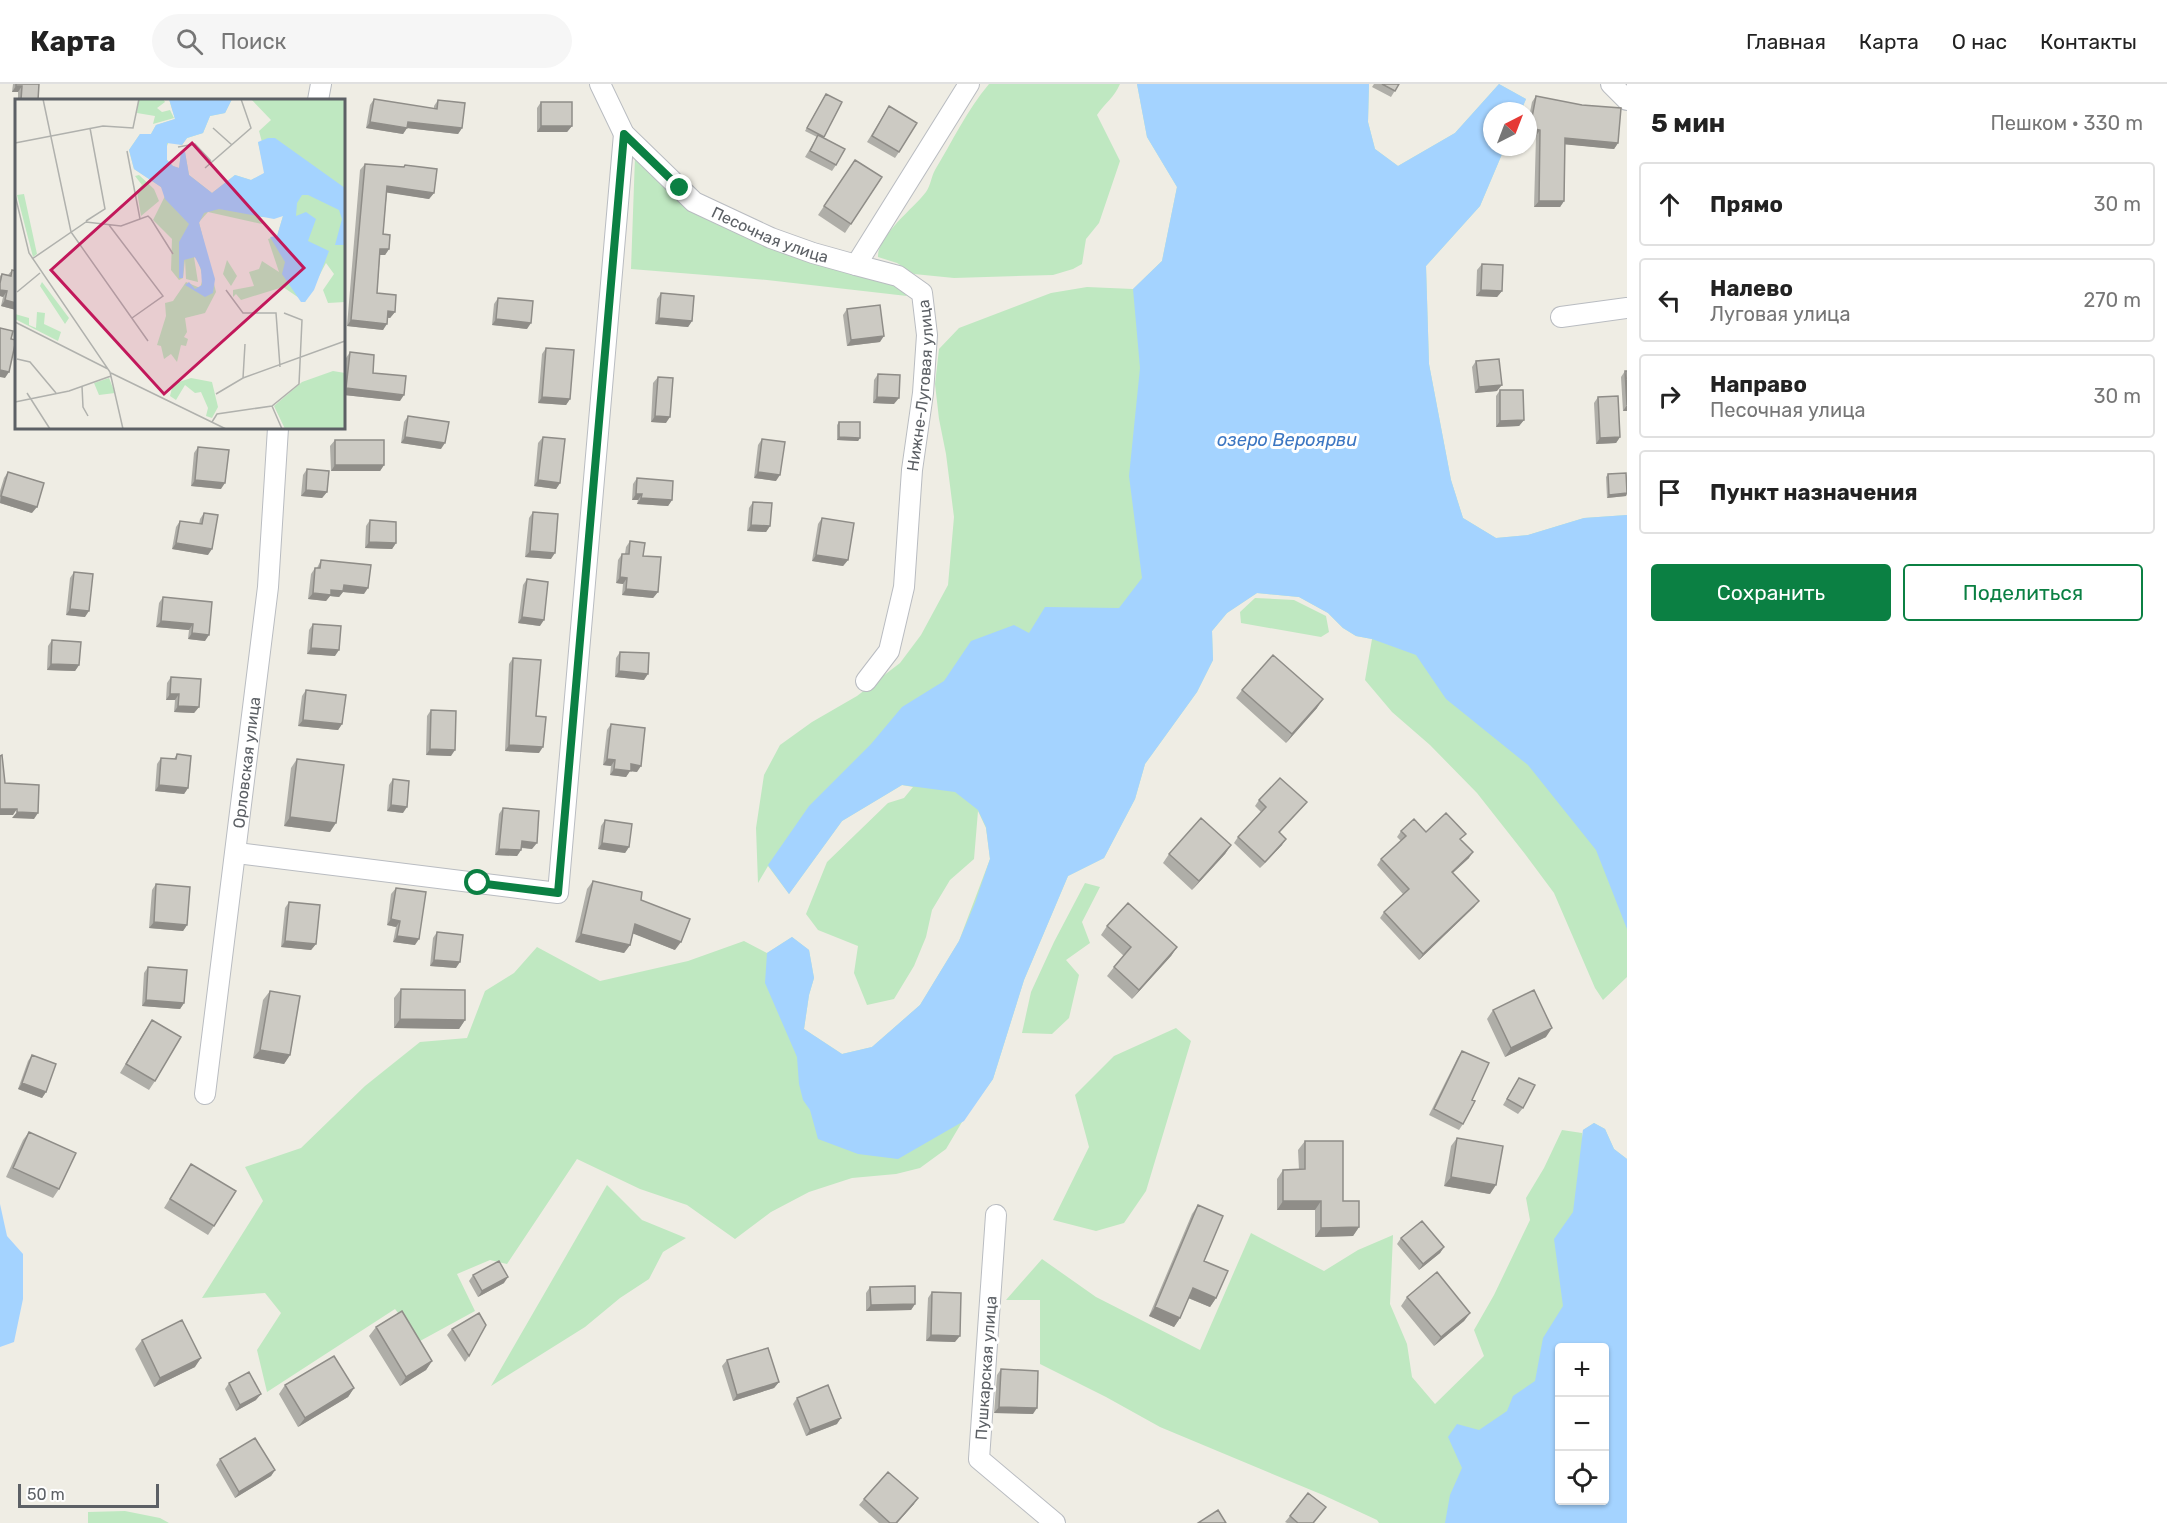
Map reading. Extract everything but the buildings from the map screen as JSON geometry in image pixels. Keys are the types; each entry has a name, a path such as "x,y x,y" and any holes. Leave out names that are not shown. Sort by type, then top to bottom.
{"street":[{"path":"318,99 321,84"},
{"name":"Песочная улица","path":"600,84 624,134 694,202 771,238 856,265"},
{"path":"856,265 969,84"},
{"path":"1611,84 1627,100"},
{"path":"237,853 558,893 624,134"},
{"name":"Нижне-Луговая улица","path":"856,265 898,276 922,293 927,335 923,393 912,470 904,587 889,651 866,681"},
{"path":"1561,317 1627,308"},
{"name":"Орловская улица","path":"206,1094 268,587 278,429"},
{"name":"Пушкарская улица","path":"996,1215 979,1459 1055,1523"}],"green space":[{"path":"989,84 1120,84 1097,115 1120,161 1099,223 1086,239 1082,264 1053,275 954,278 914,274 897,263 878,257 883,240 926,192 935,170 960,126"},
{"path":"1137,84 1369,84 1368,122 1375,149 1398,166 1455,133 1499,84 1526,99 1525,102 1483,102 1483,156 1501,156 1480,206 1426,266 1429,364 1451,480 1463,518 1496,538 1528,535 1584,518 1627,515 1627,977 1603,1000 1595,988 1554,893 1525,854 1477,793 1430,745 1392,712 1365,680 1372,639 1356,636 1343,628 1328,613 1299,597 1257,593 1227,613 1212,631 1213,660 1197,692 1145,764 1135,799 1104,858 1068,876 1024,980 993,1079 946,1149 920,1168 896,1174 852,1178 809,1192 771,1212 735,1239 687,1205 640,1189 577,1159 507,1264 490,1260 457,1274 475,1311 420,1341 395,1309 267,1392 257,1350 281,1313 265,1293 202,1298 263,1201 245,1167 301,1148 365,1086 420,1042 467,1038 485,991 514,973 537,947 600,981 688,961 744,941 767,953 792,937 809,950 814,978 804,1029 842,1054 872,1047 920,1005 959,941 990,859 986,828 978,811 974,859 950,880 932,910 926,937 914,966 894,999 867,1005 854,973 858,946 818,930 806,914 827,862 888,803 904,798 913,787 902,785 842,821 789,894 768,866 758,883 756,828 764,775 780,745 812,722 857,696 900,663 921,635 948,585 954,517 935,384 939,349 959,328 1051,293 1087,287 1133,289 1162,261 1177,187 1147,137"},
{"path":"635,157 691,210 895,284 907,296 767,280 631,269"},
{"path":"1255,598 1294,600 1326,616 1329,632 1321,637 1241,623 1240,612"},
{"path":"1085,883 1100,887 1082,922 1090,943 1066,960 1079,975 1069,1018 1052,1034 1022,1033 1031,992"},
{"path":"1176,1028 1191,1041 1146,1191 1124,1223 1096,1231 1053,1220 1089,1147 1075,1095 1114,1056"},
{"path":"1594,1123 1605,1129 1614,1149 1627,1159 1627,1523 1379,1523 1323,1495 1160,1427 1040,1364 1040,1300 1006,1300 1042,1259 1096,1297 1200,1350 1251,1233 1324,1271 1358,1250 1393,1235 1390,1304 1407,1344 1412,1377 1435,1404 1484,1356 1474,1330 1494,1295 1530,1220 1526,1198 1544,1168 1562,1130 1582,1133 1582,1140 1583,1130"},
{"path":"607,1185 642,1220 686,1238 663,1252 649,1279 620,1298 585,1327 491,1386"},
{"path":"125,1511 160,1518 169,1523 88,1523 88,1512"}],"water":[{"name":"озеро Вероярви","path":"1137,84 1369,84 1368,122 1375,149 1398,166 1455,133 1499,84 1526,99 1525,102 1483,102 1483,156 1501,156 1480,206 1426,266 1429,364 1451,480 1463,518 1496,538 1528,535 1584,518 1627,515 1627,929 1596,850 1528,765 1446,699 1416,655 1372,639 1356,636 1343,628 1328,613 1299,597 1257,593 1227,613 1212,631 1213,660 1197,692 1145,764 1135,799 1104,858 1068,876 1024,980 993,1079 964,1121 898,1159 858,1154 818,1139 810,1110 803,1100 797,1057 765,983 767,953 792,937 809,950 814,978 804,1029 842,1054 872,1047 920,1005 959,941 990,859 986,827 978,810 955,792 902,785 842,821 789,894 768,865 809,806 871,744 902,707 944,681 971,641 1014,625 1029,633 1045,607 1119,608 1142,578 1129,476 1140,368 1133,289 1162,261 1177,187 1147,137"},
{"path":"1594,1123 1605,1129 1614,1149 1627,1159 1627,1523 1445,1523 1450,1495 1462,1468 1448,1437 1457,1424 1479,1430 1507,1411 1513,1396 1535,1381 1543,1338 1563,1306 1554,1239 1573,1212 1583,1130"},
{"path":"0,1204 7,1236 23,1254 23,1299 14,1342 0,1347"}],"route":[{"path":"478,883 558,893 624,134 680,188"}]}
